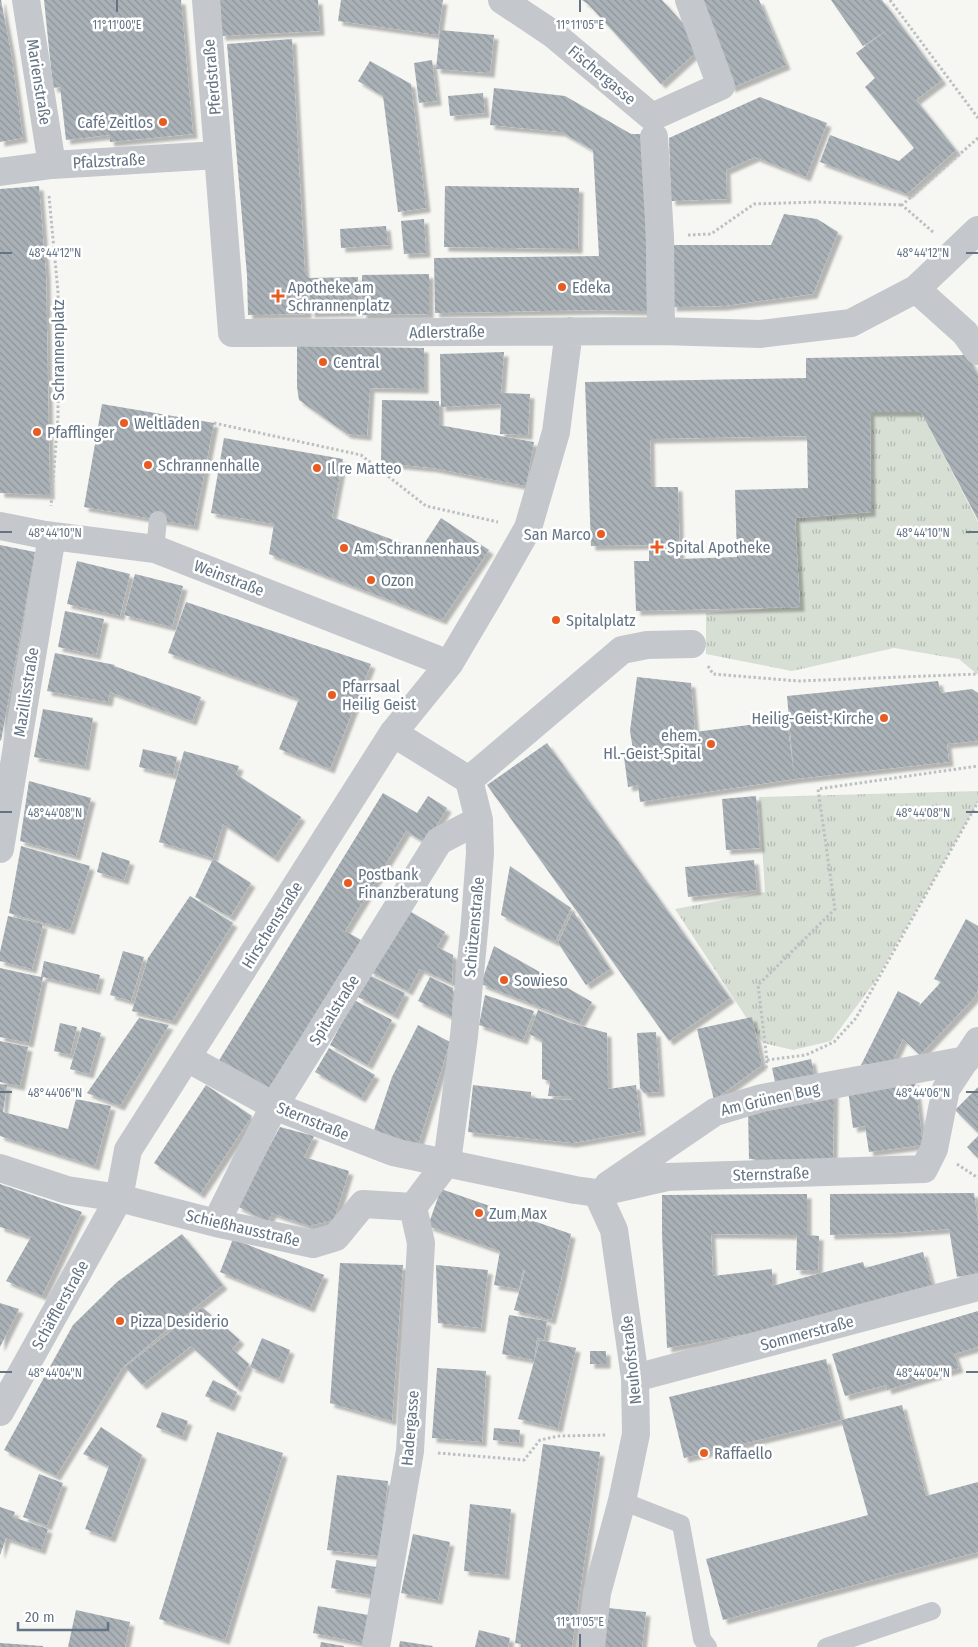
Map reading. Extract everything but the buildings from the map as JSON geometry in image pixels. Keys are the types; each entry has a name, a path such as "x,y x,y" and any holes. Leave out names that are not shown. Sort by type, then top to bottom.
{"street":[{"name":"Marienstraße","path":"26,0 49,165"},
{"name":"Pferdstraße","path":"206,0 218,155"},
{"name":"Fischergasse","path":"502,0 553,34 653,127"},
{"path":"661,331 660,237 653,127 721,86 689,0"},
{"name":"Pfalzstraße","path":"0,172 49,165 218,155"},
{"name":"Adlerstraße","path":"218,155 232,333 661,331 760,334 851,323 916,289 978,230"},
{"path":"916,289 965,334 978,352"},
{"path":"449,664 492,594 528,528 556,432 569,331"},
{"name":"Weinstraße","path":"0,526 49,535 155,549 449,664"},
{"name":"Mazillisstraße","path":"0,849 49,535"},
{"path":"394,733 469,780 622,650 647,645 692,644"},
{"name":"Hirschenstraße","path":"119,1198 128,1150 394,733 449,664"},
{"name":"Schützenstraße","path":"447,1162 464,1036 480,854 479,820 469,780"},
{"name":"Spitalstraße","path":"216,1223 274,1106 440,841 479,820"},
{"name":"Am Grünen Bug","path":"934,1149 946,1089 972,1050"},
{"name":"Am Grünen Bug","path":"597,1193 715,1112 762,1098 972,1050"},
{"name":"Sternstraße","path":"188,1058 274,1106 393,1152 447,1162"},
{"name":"Sternstraße","path":"597,1193 667,1178 924,1169 934,1149"},
{"path":"414,1207 447,1162 575,1190 597,1193"},
{"name":"Schießhausstraße","path":"0,1168 67,1190 119,1198 216,1223 314,1244 336,1237 363,1204 414,1207"},
{"name":"Neuhofstraße","path":"591,1647 597,1593 622,1502 636,1434 635,1378 614,1230 597,1193"},
{"name":"Schäfflerstraße","path":"0,1412 119,1198"},
{"name":"Hadergasse","path":"376,1647 410,1451 422,1243 414,1207"},
{"name":"Sommerstraße","path":"635,1378 978,1287"}],"lane":[{"path":"155,549 158,520"},
{"path":"622,1502 681,1524 702,1638 708,1647"},
{"path":"826,1647 932,1611"}],"path":[{"path":"890,0 978,118"},
{"path":"902,206 978,138"},
{"name":"Schrannenplatz","path":"49,165 58,292 58,418 49,535"},
{"path":"660,237 711,234 754,204 818,202 902,206 956,251"},
{"path":"214,423 361,455 426,506 528,528"},
{"path":"692,644 713,674 798,681 978,674"},
{"path":"978,766 818,789 835,909 758,986 767,1060 806,1054 834,1042 856,1018 978,802"},
{"path":"410,1451 524,1460 540,1440 559,1436 636,1434"}],"green space":[{"path":"870,412 921,412 978,522 978,675 959,659 894,648 792,671 706,654 706,613 800,606 795,518 871,512"},
{"path":"978,791 978,802 876,980 831,1041 793,1050 763,1043 675,909 765,892 759,797"}],"place":[{"name":"Café Zeitlos","path":"163,122"},
{"name":"Edeka","path":"562,287"},
{"name":"Apotheke am Schrannenplatz","path":"278,296"},
{"name":"Central","path":"323,362"},
{"name":"Weltladen","path":"124,423"},
{"name":"Pfafflinger","path":"37,432"},
{"name":"Schrannenhalle","path":"148,465"},
{"name":"Il re Matteo","path":"317,468"},
{"name":"San Marco","path":"601,534"},
{"name":"Spital Apotheke","path":"657,547"},
{"name":"Am Schrannenhaus","path":"344,548"},
{"name":"Ozon","path":"371,580"},
{"name":"Spitalplatz","path":"556,620"},
{"name":"Pfarrsaal Heilig Geist","path":"332,695"},
{"name":"Heilig-Geist-Kirche","path":"884,718"},
{"name":"ehem. Hl.-Geist-Spital","path":"711,744"},
{"name":"Postbank Finanzberatung","path":"348,883"},
{"name":"Sowieso","path":"504,980"},
{"name":"Zum Max","path":"479,1213"},
{"name":"Pizza Desiderio","path":"120,1321"},
{"name":"Raffaello","path":"704,1453"}]}
